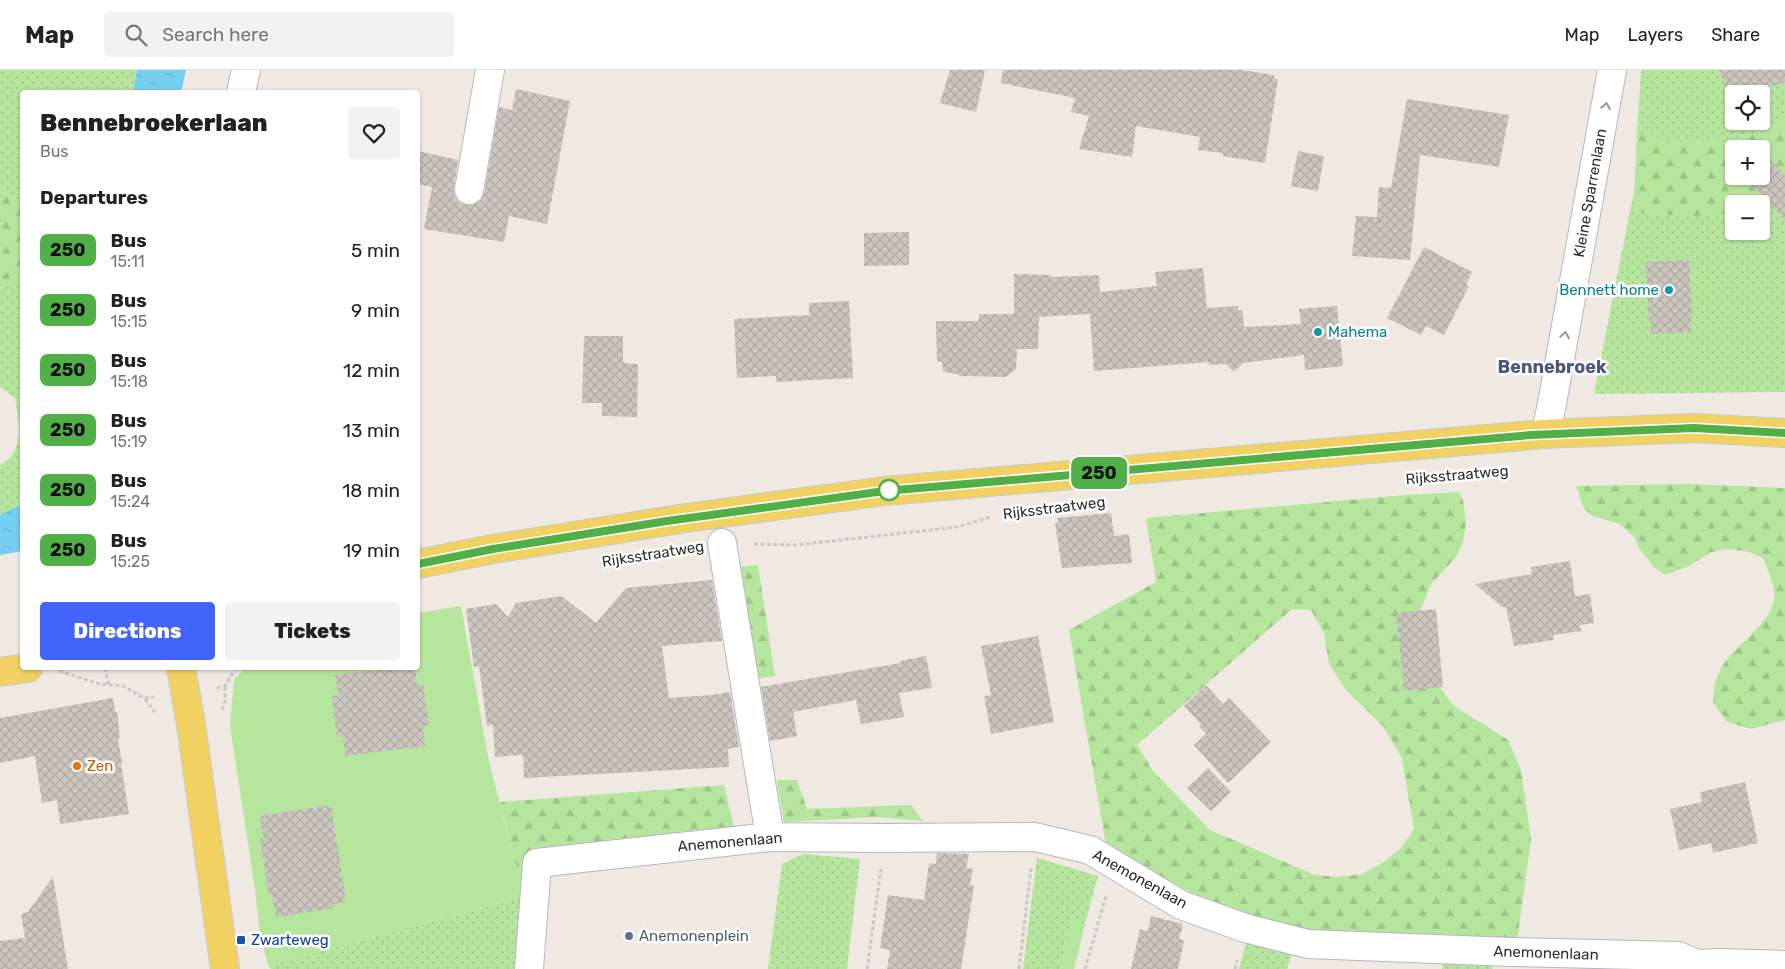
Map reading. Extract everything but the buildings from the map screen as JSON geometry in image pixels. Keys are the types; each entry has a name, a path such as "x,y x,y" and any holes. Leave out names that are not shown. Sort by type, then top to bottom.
{"main road":[{"name":"Rijksstraatweg","path":"420,564 493,549 657,522 885,491 1545,434 1694,428 1785,433"},
{"path":"0,672 20,669"},
{"path":"181,670 225,969"}],"street":[{"path":"241,90 246,70"},
{"path":"469,190 490,70"},
{"name":"Kleine Sparrenlaan","path":"1545,434 1552,409 1612,70"},
{"path":"722,543 770,837"},
{"name":"Anemonenlaan","path":"529,969 537,863 770,837 1035,837 1090,850 1181,905 1245,928 1308,944 1678,956 1697,964 1785,965"}],"path":[{"name":"Rijksstraatweg","path":"722,543 796,545 957,527 990,516"},
{"path":"57,670 100,684 123,686 144,698 185,694 225,686 235,670"},
{"path":"105,670 109,685"},
{"path":"1018,969 1035,837"},
{"path":"867,969 884,838"},
{"path":"1085,969 1114,864"}],"green space":[{"path":"0,70 137,70 133,90 20,90 20,201 0,190"},
{"path":"1641,70 1785,70 1785,119 1775,126 1770,128 1770,85 1725,85 1725,130 1765,130 1749,136 1720,141 1669,141 1637,133"},
{"path":"1785,119 1785,178 1762,195 1725,195 1725,212 1689,217 1630,211 1634,192 1637,133 1674,141 1725,140 1725,185 1770,185 1770,140 1727,140 1770,130 1770,128"},
{"path":"1785,178 1785,392 1594,394 1630,211 1689,217 1725,211 1725,240 1770,240 1770,195 1763,195"},
{"path":"0,190 20,201 20,277 0,290"},
{"path":"20,277 20,505 0,515 0,465 14,452 19,435 19,426 15,398 0,387 0,290"},
{"path":"1688,484 1785,488 1785,720 1751,729 1727,722 1713,702 1715,683 1723,665 1763,621 1770,612 1774,601 1770,574 1763,558 1749,552 1728,549 1711,552 1689,566 1665,575 1654,567 1639,548 1634,537 1620,524 1593,516 1584,509 1576,486"},
{"path":"1459,492 1463,500 1466,523 1463,542 1456,557 1431,584 1419,614 1431,676 1454,706 1508,740 1521,770 1531,839 1517,941 1332,937 1229,912 1107,851 1069,630 1156,582 1146,518","holes":["1292,609 1311,610 1324,633 1329,664 1346,690 1383,726 1402,758 1414,829 1401,848 1381,864 1362,874 1337,877 1315,875 1210,830 1153,771 1137,745"]},
{"path":"758,565 775,676 754,679 736,567"},
{"path":"461,606 488,757 517,870 528,896 268,965 260,935 255,889 230,726 234,680 243,670 420,670 420,613"},
{"path":"777,780 797,780 807,809 911,805 923,821 877,817 784,822"},
{"path":"724,785 735,832 532,856 528,896 517,870 500,802"},
{"path":"804,854 860,859 847,969 768,969 782,864"},
{"path":"1037,858 1098,876 1085,924 1072,921 1061,969 1023,969"},
{"path":"528,896 517,969 271,969 268,965"},
{"path":"1072,921 1085,924 1074,969 1061,969"},
{"path":"1248,934 1292,954 1287,969 1239,969"},
{"path":"1496,958 1492,969 1442,969 1443,961"}],"water":[{"path":"137,70 186,70 181,90 133,90"},
{"path":"20,505 20,551 0,555 0,515"}],"bus line":[{"name":"250","path":"420,564 493,549 667,521 885,491 1531,435 1694,428 1785,433"}],"place":[{"name":"Bennett home","path":"1669,290"},
{"name":"Mahema","path":"1318,332"},
{"name":"Zen","path":"77,766"},
{"name":"Anemonenplein","path":"629,936"},
{"name":"Zwarteweg","path":"241,940"}],"district":[{"name":"Bennebroek","path":"1552,367"}]}
